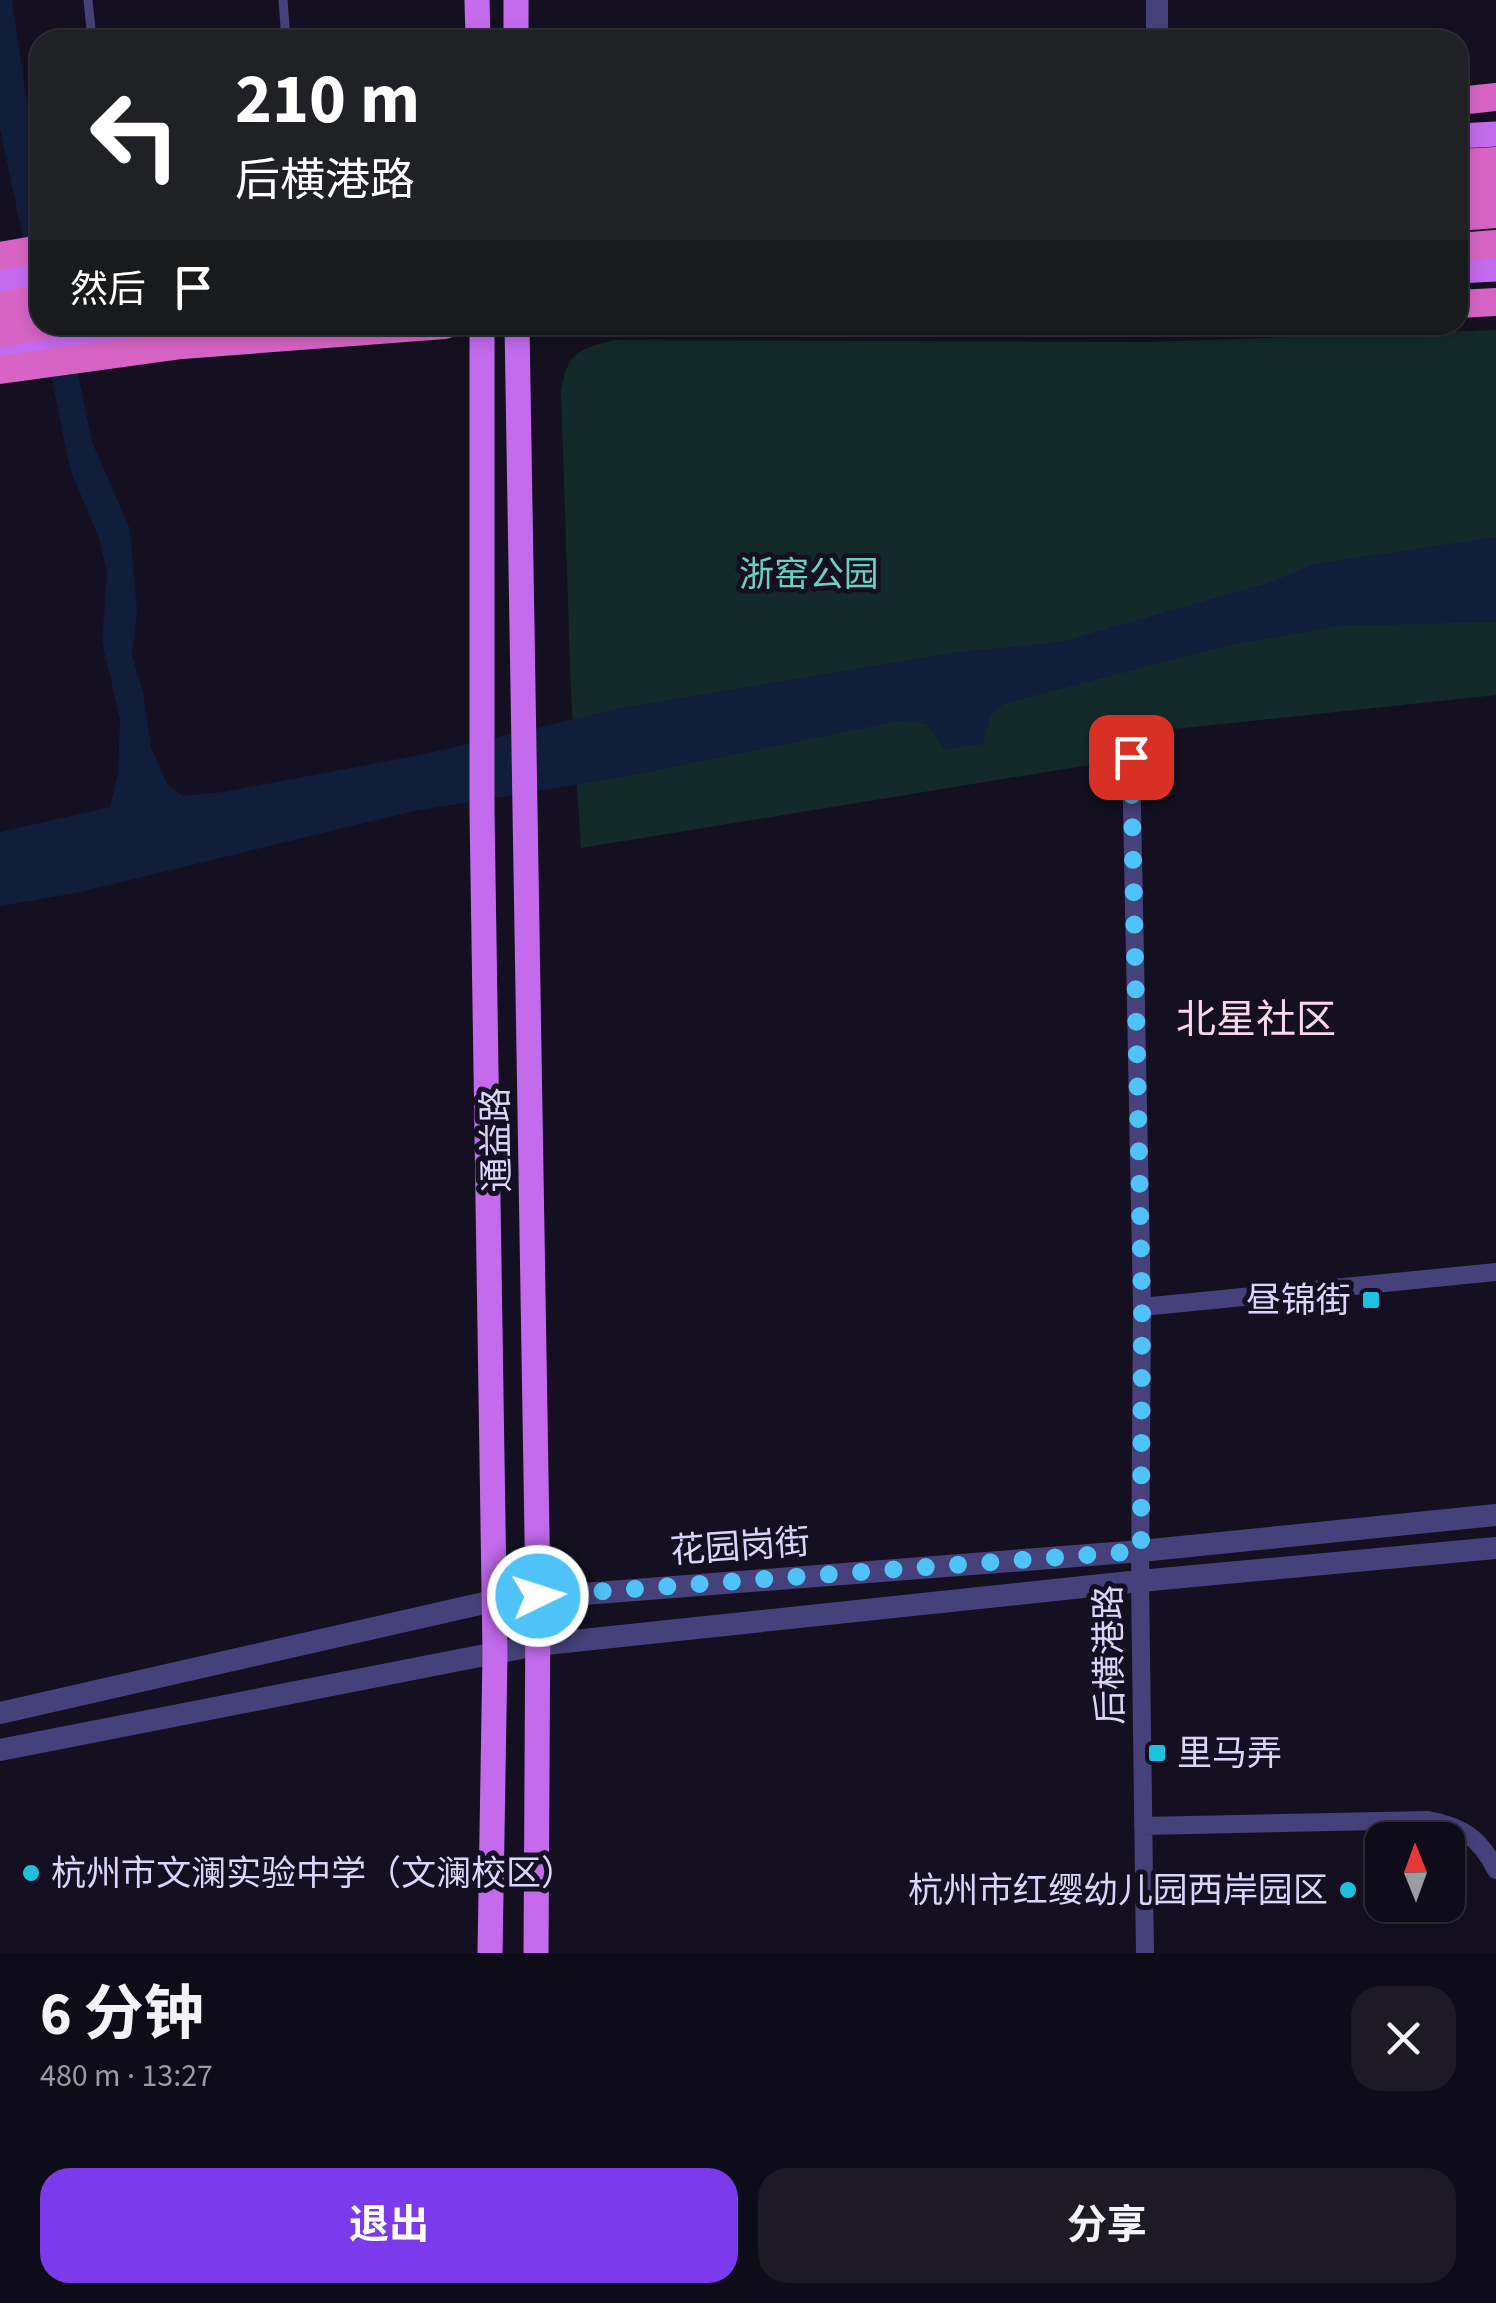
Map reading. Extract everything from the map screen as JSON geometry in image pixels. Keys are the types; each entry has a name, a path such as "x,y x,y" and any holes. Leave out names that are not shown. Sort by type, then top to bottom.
{"highway":[{"path":"1468,100 1496,98"},
{"path":"1468,162 1496,160"},
{"path":"1468,188 1496,186"},
{"path":"1468,215 1496,214"},
{"path":"1468,245 1496,244"},
{"path":"0,306 30,301"},
{"path":"1468,303 1496,302"},
{"path":"0,333 30,328"},
{"path":"0,370 182,345 314,335"}],"main road":[{"path":"477,0 478,30"},
{"path":"516,0 516,30"},
{"path":"1468,135 1496,134"},
{"path":"1468,270 1496,269"},
{"path":"0,351 112,335"},
{"name":"通益路","path":"482,335 481,727 495,1653 490,1953"},
{"name":"通益路","path":"517,335 538,1596 536,1953"}],"street":[{"path":"1156,0 1158,30"},
{"name":"后横港路","path":"1131,757 1142,1307 1140,1581 1145,1953"},
{"path":"1142,1307 1496,1272"},
{"name":"花园岗街","path":"0,1712 494,1600 1141,1551 1496,1515"},
{"path":"0,1750 536,1645 1496,1548"},
{"path":"1143,1826 1428,1820 1454,1824 1475,1839 1496,1870"}],"lane":[{"path":"88,0 91,30"},
{"path":"282,0 285,30"}],"green space":[{"name":"浙窑公园","path":"1496,330 1496,695 1156,731 1156,754 581,848 571,693 561,390 567,367 577,354 614,340 1148,342 1468,335 1468,331"}],"water":[{"path":"0,0 12,0 30,122 30,272 0,129"},
{"path":"43,335 70,335 92,442 130,529 137,610 132,655 143,692 151,747 167,784 183,796 420,755 625,707 952,653 1060,642 1268,583 1314,564 1496,537 1496,622 1338,626 1226,646 1003,704 991,714 983,744 945,749 926,724 899,721 624,777 414,811 76,893 0,906 0,832 110,807 118,772 120,719 102,642 107,574 100,541 70,469"}],"place":[{"name":"昼锦街","path":"1371,1300"},
{"name":"里马弄","path":"1157,1753"},
{"name":"杭州市文澜实验中学（文澜校区）","path":"31,1873"},
{"name":"杭州市红缨幼儿园西岸园区","path":"1348,1890"}],"district":[{"name":"北星社区","path":"1256,1019"}],"route":[{"path":"538,1596 1141,1551 1142,1307 1131,757"}]}
